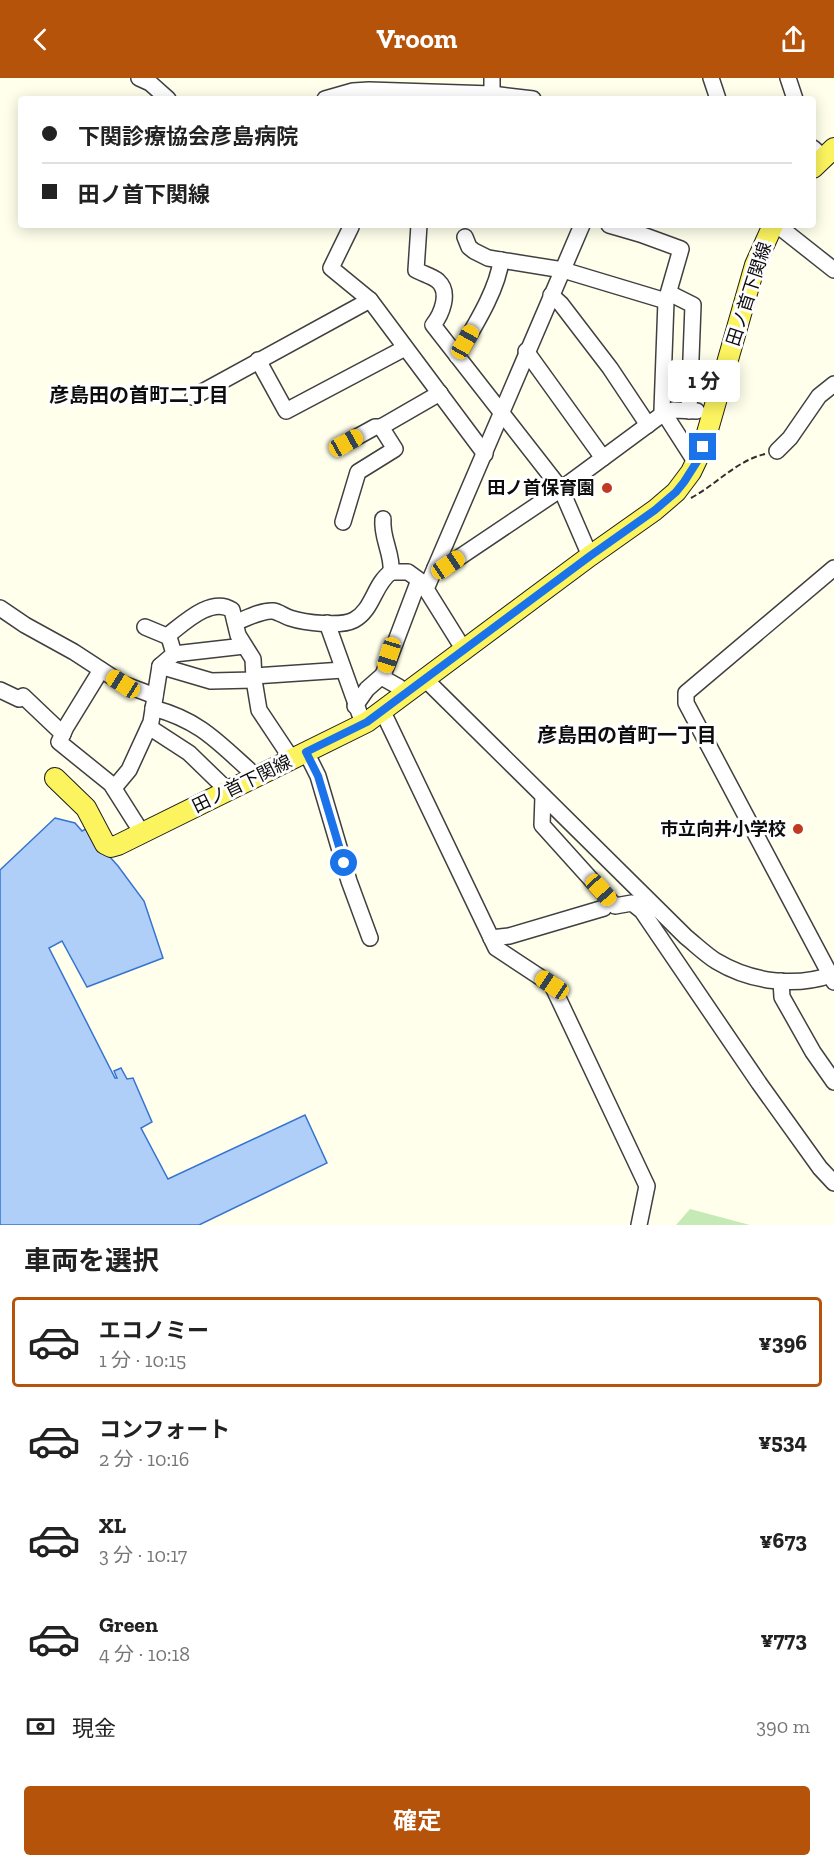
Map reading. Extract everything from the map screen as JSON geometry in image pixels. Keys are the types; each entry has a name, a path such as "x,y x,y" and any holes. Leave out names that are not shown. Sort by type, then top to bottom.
{"main road":[{"name":"田ノ首下関線","path":"55,778 86,808 105,844 111,847 118,846 297,752 367,722 670,497 684,482 696,463 710,423 755,266 774,228"}],"street":[{"path":"139,78 150,83 165,96"},
{"path":"492,78 492,94"},
{"path":"711,78 717,96"},
{"path":"788,78 794,96"},
{"path":"334,96 369,90 508,96"},
{"path":"351,228 331,268 370,300 485,453"},
{"path":"418,228 416,270 437,280 442,287 444,299 442,313 433,325 561,489 590,556"},
{"path":"464,650 426,589 502,413 526,351 581,228"},
{"path":"619,228 681,249 668,297 664,413 696,463"},
{"path":"779,228 834,270"},
{"path":"435,568 448,565 561,489 664,413 673,410 693,411 693,305 563,270 478,254 469,247 465,237"},
{"path":"457,356 481,314 501,269 501,260"},
{"path":"551,295 561,304 610,368 648,425"},
{"path":"193,397 370,300"},
{"path":"258,360 286,411 405,348"},
{"path":"526,351 603,458"},
{"path":"777,451 790,438 819,396 834,384"},
{"path":"346,443 375,427 381,427 440,393"},
{"path":"343,522 358,472 395,449 381,427"},
{"path":"383,519 383,532 392,561 391,572"},
{"path":"425,679 686,937 714,960 753,977 781,981 833,977 686,703 686,693 834,568"},
{"path":"235,621 274,611 296,619 327,623 349,622 356,619 370,603 384,578 391,572 408,572 419,580 383,675 367,689 358,711 327,623"},
{"path":"167,636 190,618 212,607 225,606 232,610 238,635 253,659 259,710 318,776 370,938"},
{"path":"0,608 154,702 194,723 249,770"},
{"path":"145,627 169,637 174,654"},
{"path":"114,788 129,770 149,727 160,666 174,654 244,646"},
{"path":"160,666 211,681 343,670"},
{"path":"61,738 101,670"},
{"path":"383,675 383,678 399,687"},
{"path":"0,690 19,699 23,696 61,738 114,788 142,833"},
{"path":"382,710 496,948 552,985 646,1186 639,1225"},
{"path":"149,727 201,763 221,784"},
{"path":"543,796 542,825 610,907"},
{"path":"491,938 509,936 624,903 632,903 642,911 766,1092 820,1168 834,1183"},
{"path":"781,981 782,998 813,1052 834,1082"}],"path":[{"path":"670,497 681,503 707,490 725,474 747,460 777,451"}],"green space":[{"path":"690,1209 750,1225 676,1225"}],"water":[{"path":"55,818 75,823 82,831 90,827 102,848 144,901 163,958 87,987 62,941 49,948 115,1078 117,1078 114,1071 121,1068 127,1079 133,1078 152,1122 141,1128 168,1179 305,1115 327,1163 199,1225 0,1225 0,870"}],"place":[{"name":"田ノ首保育園","path":"607,488"},
{"name":"市立向井小学校","path":"798,829"}],"district":[{"name":"彦島田の首町二丁目","path":"139,395"},
{"name":"彦島田の首町一丁目","path":"627,735"}],"route":[{"path":"344,863 318,776 306,752 367,722 655,510 684,482 698,460 703,447"}]}
